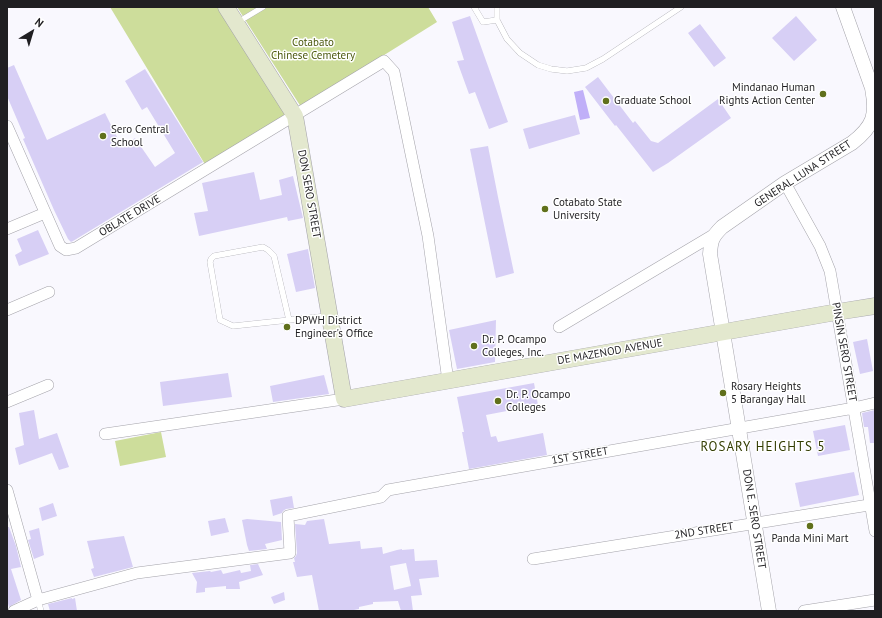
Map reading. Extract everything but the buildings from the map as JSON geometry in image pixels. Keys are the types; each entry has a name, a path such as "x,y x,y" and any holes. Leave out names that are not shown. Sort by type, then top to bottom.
{"main road":[{"name":"DON SERO STREET","path":"226,7 295,116 344,399"},
{"name":"DE MAZENOD AVENUE","path":"344,399 875,306"}],"street":[{"name":"GENERAL LUNA STREET","path":"715,234 722,227 785,183 852,143 867,129 872,120 875,102 872,88 843,7"},
{"name":"OBLATE DRIVE","path":"7,126 11,145 60,246 66,250 76,248 384,61 394,72 428,236 448,381"},
{"name":"PINSIN SERO STREET","path":"785,183 820,246 830,271 854,408 873,504 875,531"},
{"path":"7,229 45,213"},
{"path":"559,327 715,234"},
{"path":"715,234 711,243 710,254 723,332"},
{"path":"7,310 49,292"},
{"name":"DON E. SERO STREET","path":"723,332 769,611"},
{"path":"7,402 48,385"},
{"path":"105,434 344,399"},
{"name":"1ST STREET","path":"39,606 136,573 290,553 288,516 381,497 388,490 739,429 875,403"},
{"path":"7,490 39,606 14,611"},
{"name":"2ND STREET","path":"533,559 873,504"},
{"path":"804,611 875,600"}],"lane":[{"path":"236,24 263,7"},
{"path":"474,7 484,22 497,20"},
{"path":"497,7 497,20 507,39 520,54 538,65 551,69 567,71 586,68 604,59 681,7"},
{"path":"289,320 274,256 263,246 214,256 211,259 210,262 220,320 234,326 289,320 330,315"}],"green space":[{"path":"110,7 219,7 287,116 206,166"},
{"name":"Cotabato Chinese Cemetery","path":"237,7 428,7 437,22 301,107"},
{"path":"161,432 166,457 120,466 115,441"}],"shaded area":[{"path":"583,90 590,118 580,120 574,92"}],"place":[{"name":"Mindanao Human Rights Action Center","path":"823,94"},
{"name":"Graduate School","path":"606,101"},
{"name":"Sero Central School","path":"103,136"},
{"name":"Cotabato State University","path":"545,209"},
{"name":"DPWH District Engineer's Office","path":"287,327"},
{"name":"Dr. P. Ocampo Colleges, Inc.","path":"474,346"},
{"name":"Rosary Heights 5 Barangay Hall","path":"723,393"},
{"name":"Dr. P. Ocampo Colleges","path":"498,401"},
{"name":"Panda Mini Mart","path":"810,526"}],"district":[{"name":"ROSARY HEIGHTS 5","path":"763,447"}]}
